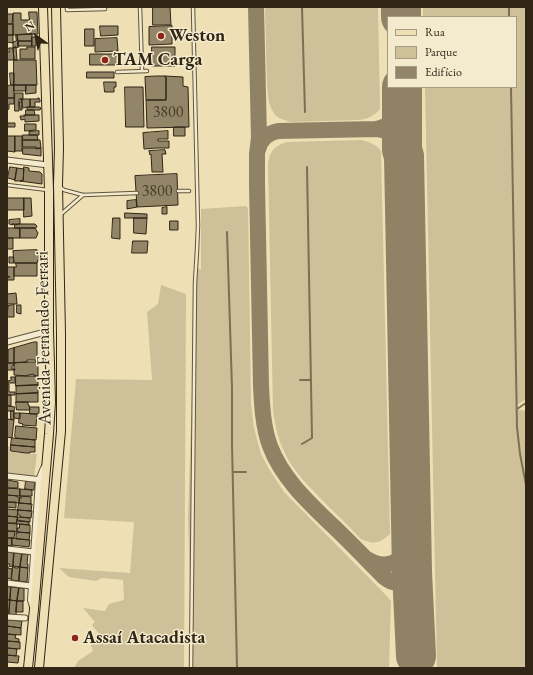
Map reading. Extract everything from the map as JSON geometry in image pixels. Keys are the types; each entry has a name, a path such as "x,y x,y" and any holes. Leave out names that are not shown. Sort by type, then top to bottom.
{"main road":[{"name":"Avenida Fernando Ferrari","path":"28,668 34,609 42,480 47,463 51,402 48,332 49,190 43,7"},
{"name":"Avenida Fernando Ferrari","path":"39,668 61,431 58,216 59,148 56,7"},
{"path":"48,165 52,169 58,185"},
{"path":"48,332 60,317"}],"street":[{"path":"7,160 48,165"},
{"path":"7,342 48,332"},
{"path":"7,476 42,480"},
{"name":"Avenida Fernando Ferrari","path":"34,609 31,600 31,586 42,480"},
{"path":"7,549 34,552"},
{"path":"7,583 31,586"},
{"path":"7,617 25,618"}],"lane":[{"path":"67,7 67,10 105,9 105,7"},
{"path":"140,7 142,71"},
{"path":"191,668 195,283 198,226 193,7"},
{"path":"117,72 147,71"},
{"path":"7,185 49,190"},
{"path":"58,185 64,190 83,195 136,193"},
{"path":"178,191 189,191"},
{"path":"58,216 83,195"}],"green space":[{"path":"265,7 378,7 380,109 371,117 359,120 290,122 275,115 269,103 267,86"},
{"path":"423,7 526,7 526,399 517,405 517,409 526,411 526,668 437,668 425,88 517,88 517,16 423,16"},
{"path":"361,140 375,145 381,151 390,534 377,542 370,542 361,539 296,472 281,444 276,430 273,410 268,164 271,152 279,145 287,142"},
{"path":"246,206 248,208 251,404 254,428 261,454 284,492 391,601 389,668 192,668 188,517 196,267 201,270 201,209"},
{"path":"161,285 186,294 184,668 74,668 78,661 93,651 90,643 100,635 92,625 95,622 83,608 105,611 109,604 124,600 123,580 102,578 96,581 69,577 59,568 130,573 134,522 64,518 76,379 152,380 147,312 158,304"},
{"path":"7,446 10,447 10,452 37,454 34,477 7,474"}],"building":[{"path":"153,7 170,7 171,25 153,25"},
{"path":"29,12 37,12 38,34 13,35 13,13 21,13 21,20 29,20"},
{"path":"7,14 13,14 12,24 7,24"},
{"path":"7,24 13,24 13,35 7,35"},
{"path":"100,26 118,26 118,35 101,36"},
{"name":"Weston","path":"172,26 172,44 149,45 149,27"},
{"path":"85,29 94,29 94,46 85,46"},
{"path":"32,34 32,41 18,41 17,35"},
{"path":"7,35 13,35 13,43 7,42"},
{"path":"16,35 19,47 13,48 13,42 16,41"},
{"path":"32,37 36,37 36,46 32,46"},
{"path":"117,38 118,51 95,52 95,39"},
{"path":"18,41 32,41 32,46 18,46"},
{"path":"16,47 17,60 14,60 13,48"},
{"path":"27,47 35,47 35,59 20,59 20,49 27,49"},
{"path":"152,47 175,47 175,66 152,66"},
{"path":"9,48 13,48 14,60 7,60 7,52 9,52"},
{"name":"TAM Carga","path":"90,54 115,54 115,56 119,56 119,65 90,65"},
{"path":"14,60 36,60 37,85 14,85"},
{"path":"87,72 114,72 114,78 87,78"},
{"path":"10,73 14,73 14,85 11,85"},
{"path":"165,76 166,78 166,100 146,100 145,77"},
{"path":"165,76 183,77 183,86 188,87 189,127 147,128 146,100 166,100"},
{"path":"104,82 116,82 114,92 105,92"},
{"path":"14,85 14,98 7,98 7,86"},
{"path":"14,85 26,85 26,91 14,91"},
{"path":"26,85 36,85 36,93 26,94"},
{"path":"125,87 143,87 144,127 126,127"},
{"path":"15,93 23,93 23,99 19,99 19,111 15,111"},
{"path":"7,98 14,98 14,104 9,104 9,109 7,110"},
{"path":"38,98 40,102 35,102 35,107 30,107 30,99"},
{"path":"21,99 22,110 20,110 19,102 21,102"},
{"path":"22,99 30,99 30,107 23,108"},
{"path":"27,107 41,108 40,110 28,110"},
{"path":"26,110 34,110 35,115 26,115"},
{"path":"24,115 39,115 39,121 25,122 25,119 21,120 20,116 25,116"},
{"path":"8,123 15,123 15,127 8,127"},
{"path":"25,124 36,124 36,130 25,131"},
{"path":"174,127 185,127 185,136 174,136"},
{"path":"39,131 39,135 29,135 29,132"},
{"path":"168,131 168,139 158,139 158,141 169,141 169,148 144,149 143,133"},
{"path":"23,135 37,135 38,140 23,140"},
{"path":"7,136 15,136 15,152 7,151"},
{"path":"15,136 22,136 22,151 15,151"},
{"path":"23,140 40,140 41,148 36,149 36,147 23,147"},
{"path":"23,148 41,148 41,156 23,154"},
{"path":"165,150 166,154 162,154 163,172 152,172 151,154 150,155 149,151"},
{"path":"10,167 17,168 15,180 8,178"},
{"path":"24,167 29,168 29,171 40,172 42,174 42,184 20,181 23,180"},
{"path":"17,168 24,169 23,181 15,181"},
{"path":"177,174 178,205 137,207 135,176"},
{"path":"7,198 24,198 24,210 7,210"},
{"path":"24,198 31,198 32,216 24,217"},
{"path":"136,200 137,207 127,209 127,201"},
{"path":"167,207 167,214 162,214 162,208"},
{"path":"125,213 147,214 147,218 125,218"},
{"path":"113,218 120,218 120,239 112,238"},
{"path":"134,218 147,218 146,234 134,233"},
{"path":"20,219 20,224 9,224 9,220"},
{"path":"170,221 178,221 178,230 170,230"},
{"path":"15,224 35,224 37,226 36,228 15,228"},
{"path":"7,228 20,228 20,238 7,238"},
{"path":"20,228 35,228 38,233 36,238 20,238"},
{"path":"7,238 13,238 13,249 7,249"},
{"path":"133,241 148,241 147,253 132,253"},
{"path":"37,250 39,257 37,263 14,263 13,251"},
{"path":"9,257 13,257 14,263 9,263"},
{"path":"16,263 37,263 37,276 14,276 14,267 16,267"},
{"path":"7,267 14,267 14,280 7,280 7,277 10,277 7,276"},
{"path":"16,293 17,304 7,304 7,294"},
{"path":"14,305 14,317 7,317 8,306"},
{"path":"17,305 21,305 21,314 17,313"},
{"path":"37,342 37,361 27,360 27,362 14,363 14,348"},
{"path":"14,348 14,363 8,363 8,350"},
{"path":"38,362 38,376 34,376 34,374 28,376 14,375 14,363"},
{"path":"7,363 14,363 12,369 15,370 7,370"},
{"path":"16,376 38,376 38,385 16,386"},
{"path":"11,377 15,377 15,383 8,383 8,381 11,380"},
{"path":"7,384 9,384 9,392 15,392 15,395 7,395"},
{"path":"38,385 38,393 16,394 16,386"},
{"path":"38,393 38,402 16,402 16,394"},
{"path":"7,395 11,395 11,406 7,405"},
{"path":"16,402 28,402 30,410 17,410"},
{"path":"7,406 15,407 14,411 7,411"},
{"path":"30,407 39,407 39,413 30,414"},
{"path":"11,411 14,411 14,420 11,419"},
{"path":"14,413 20,413 20,419 14,418"},
{"path":"20,413 37,414 36,426 22,425 23,424 19,423"},
{"path":"7,419 14,420 12,438 7,437"},
{"path":"16,426 37,428 36,440 16,438"},
{"path":"12,438 35,440 35,447 11,445"},
{"path":"11,445 35,447 35,452 26,453 11,451"},
{"path":"8,480 18,482 18,488 8,488"},
{"path":"26,481 35,482 34,490 25,489"},
{"path":"7,488 20,489 20,496 7,495"},
{"path":"20,489 32,490 32,496 20,496"},
{"path":"7,495 20,497 19,503 7,502"},
{"path":"21,496 31,497 31,504 19,503 19,498 21,498"},
{"path":"7,502 16,502 16,508 7,507"},
{"path":"19,503 32,504 31,511 18,510"},
{"path":"7,509 18,510 17,517 7,516"},
{"path":"18,510 32,511 31,518 20,517 20,515 18,515"},
{"path":"7,516 18,517 16,523 7,523"},
{"path":"18,517 30,518 30,522 17,520"},
{"path":"17,521 29,522 29,525 17,524"},
{"path":"7,523 17,524 17,532 7,531"},
{"path":"20,524 30,525 30,533 17,532 17,528 19,528"},
{"path":"7,531 15,531 14,538 7,538"},
{"path":"16,533 30,533 29,540 16,539"},
{"path":"7,538 12,538 12,546 7,545"},
{"path":"12,538 30,540 29,547 12,545"},
{"path":"7,552 14,553 13,567 9,566 10,564 7,564"},
{"path":"14,553 22,554 20,567 13,566"},
{"path":"22,554 28,554 28,568 20,567"},
{"path":"7,566 8,568 12,569 11,579 7,578"},
{"path":"13,567 20,567 19,581 12,580"},
{"path":"20,567 28,568 27,582 19,581"},
{"path":"7,587 11,587 10,600 7,600"},
{"path":"11,587 19,588 17,601 10,600"},
{"path":"19,588 24,588 24,601 17,601"},
{"path":"7,600 10,600 9,614 7,614"},
{"path":"10,600 17,601 16,615 9,614"},
{"path":"17,601 23,601 23,612 16,612"},
{"path":"8,620 22,621 21,628 7,626"},
{"path":"7,626 21,628 21,635 7,634"},
{"path":"7,634 16,635 15,638 19,639 19,642 7,641"},
{"path":"7,641 20,642 20,649 7,648"},
{"path":"7,648 17,649 16,656 7,655"},
{"path":"7,655 19,656 18,663 7,662"}],"waterway":[{"path":"302,7 305,112"},
{"path":"509,7 509,16"},
{"path":"511,88 517,427 526,485"},
{"path":"302,444 312,438 307,167"},
{"path":"227,232 232,388 237,668"},
{"path":"300,380 311,380"},
{"path":"517,409 526,403"},
{"path":"233,472 246,472"}],"taxiway":[{"path":"256,7 259,138 257,154 257,184 261,386 263,416 268,439 281,469 296,489 384,577 392,582 399,582 412,572"},
{"path":"376,129 392,122 403,109"},
{"path":"258,150 265,138 271,133 278,131 376,129 385,131 392,135 402,150"},
{"path":"367,559 375,563 382,564 395,562 401,558 409,546 411,538"}],"runway":[{"path":"401,7 401,16"},
{"path":"402,88 402,150 404,156 412,572 416,656"}],"place":[{"name":"Weston","path":"161,36"},
{"name":"TAM Carga","path":"105,60"},
{"name":"Assaí Atacadista","path":"75,638"}]}
